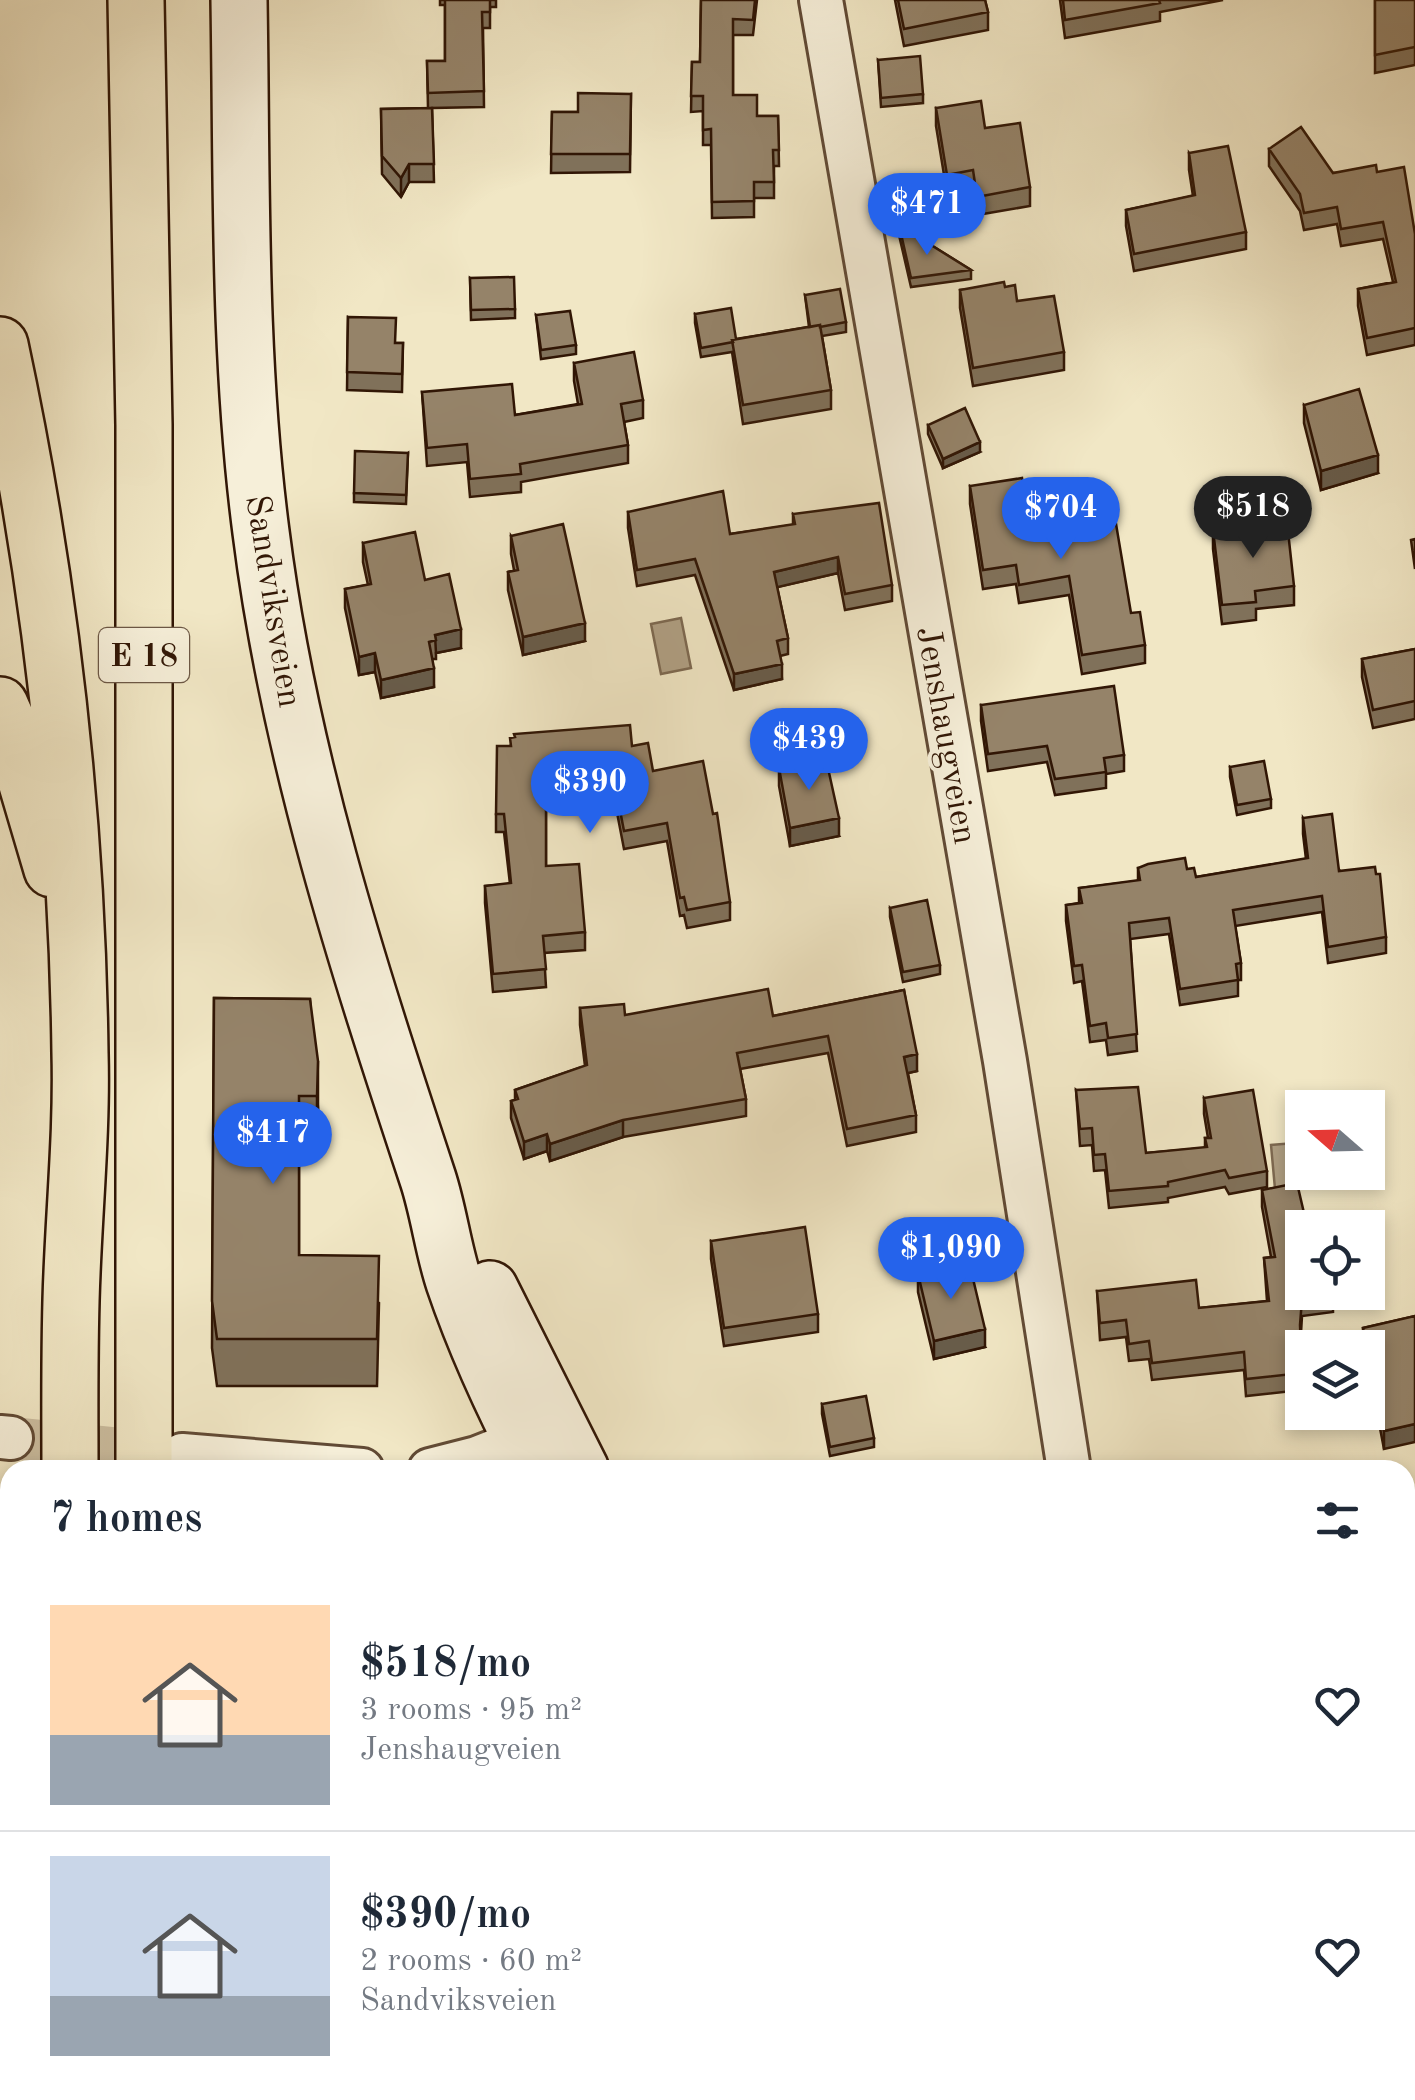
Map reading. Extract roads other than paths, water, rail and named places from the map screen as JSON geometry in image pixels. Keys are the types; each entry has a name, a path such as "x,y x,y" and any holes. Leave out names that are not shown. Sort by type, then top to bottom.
{"highway":[{"name":"E 18","path":"136,0 144,425 144,1310 163,1460"},
{"name":"E 18","path":"0,345 40,554 59,694 75,872 80,1056 70,1460"},
{"name":"E 18","path":"0,705 77,954"}],"main road":[{"name":"Sandviksveien","path":"239,0 243,250 252,441 273,614 298,742 338,897 429,1182 453,1280 488,1372 549,1452"}],"street":[{"name":"Jenshaugveien","path":"821,0 1004,1061 1068,1460"},
{"path":"469,1460 549,1452"}],"tunnel":[{"path":"11,1438 172,1454"}]}
